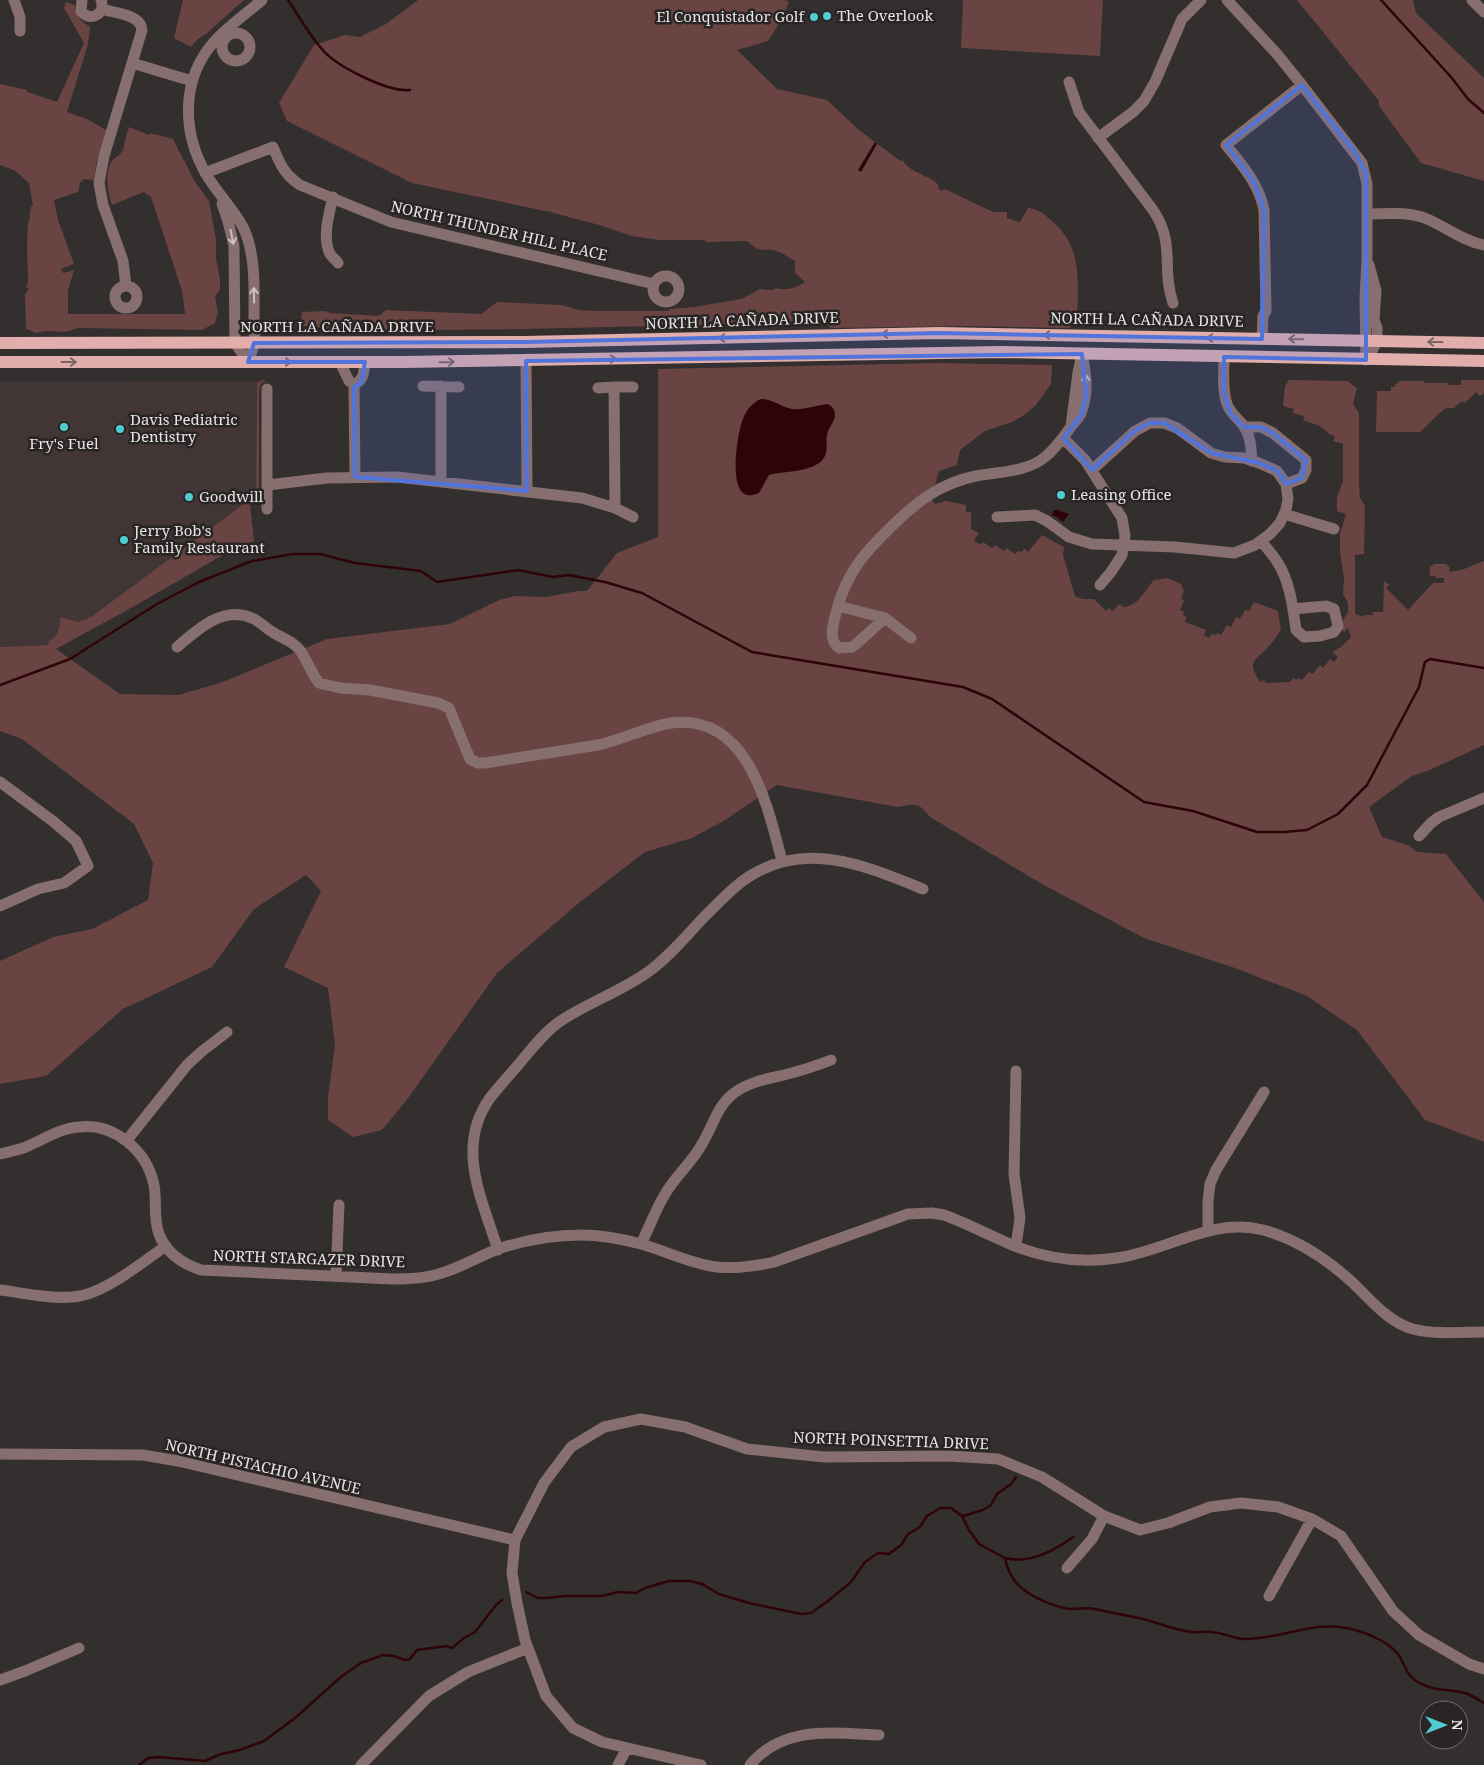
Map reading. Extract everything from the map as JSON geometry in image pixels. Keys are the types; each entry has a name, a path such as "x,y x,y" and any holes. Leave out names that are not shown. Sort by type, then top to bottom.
{"main road":[{"name":"NORTH LA CAÑADA DRIVE","path":"0,343 526,342 939,333 1484,343"},
{"path":"689,339 690,358"},
{"path":"0,362 526,361 923,353 1484,361"}],"street":[{"path":"14,0 20,17 20,31"},
{"path":"82,0 81,10 86,16 94,17 98,15 101,4 138,20 142,30 104,156 99,182 103,205 124,262 126,286"},
{"path":"248,362 254,343 253,275 247,238 239,220 216,191 205,173 192,143 189,130 188,108 192,81 205,54 262,0"},
{"path":"1098,138 1133,112 1144,101 1155,82 1181,21 1201,0"},
{"path":"1227,0 1277,54 1362,163 1367,184 1368,259 1376,289 1374,320 1377,328 1366,360"},
{"path":"1472,0 1484,12"},
{"path":"132,63 192,81"},
{"path":"1069,82 1079,112 1153,210 1163,227 1168,248 1168,289 1172,303"},
{"path":"1262,339 1266,311 1265,221 1262,199 1254,183 1226,145 1302,85"},
{"name":"NORTH THUNDER HILL PLACE","path":"205,173 273,147 282,167 290,178 300,185 333,197 375,216 403,225 654,284"},
{"path":"216,191 228,221 234,246 235,343 248,362"},
{"path":"333,197 329,214 328,244 330,255 338,263"},
{"path":"1368,214 1399,214 1426,218 1467,240 1484,245"},
{"path":"885,618 852,647 839,648 833,642 832,634 838,606 851,573 864,553 912,506 946,485 976,476 1010,471 1044,459 1063,438 1081,414 1086,396 1086,375 1082,354"},
{"path":"1224,357 1224,393 1231,414 1244,427 1251,442 1252,461"},
{"path":"526,361 527,491"},
{"path":"340,362 349,381 354,384"},
{"path":"354,384 362,379 365,362"},
{"path":"354,384 355,477"},
{"path":"423,386 459,387"},
{"path":"441,386 441,482"},
{"path":"598,388 633,386"},
{"path":"614,387 614,508"},
{"path":"266,389 267,509"},
{"path":"997,517 1034,515 1047,521 1069,537 1092,544 1175,547 1234,553 1255,545 1280,523 1288,499 1286,484 1277,471 1252,461 1211,453 1177,428 1164,423 1150,423 1135,431 1092,470"},
{"path":"1244,427 1261,427 1267,430 1306,460 1306,470 1302,478 1286,484"},
{"path":"1063,438 1085,460 1122,518 1125,536 1122,555 1100,585"},
{"path":"267,486 355,477 396,477 582,498 614,508 633,517"},
{"path":"1284,514 1334,529"},
{"path":"1261,541 1278,563 1286,582 1293,609"},
{"path":"838,606 885,618 911,638"},
{"path":"177,647 201,626 220,617 238,615 252,618 273,633 290,641 302,652 312,674 319,683 340,688 370,690 438,703 449,708 470,759 478,762 486,763 614,742 660,725 672,723 683,722 710,728 722,734 741,752 767,804 782,861"},
{"path":"0,782 54,822 76,841 88,866 64,883 38,889 0,906"},
{"path":"1419,836 1439,817 1484,798"},
{"path":"498,1250 476,1182 472,1154 480,1115 490,1099 537,1042 558,1022 635,982 652,969 728,894 748,877 782,861 817,857 833,859 889,875 923,890"},
{"path":"127,1140 187,1065 227,1032"},
{"path":"641,1244 664,1195 696,1154 716,1114 734,1093 759,1081 803,1070 831,1060"},
{"path":"1016,1071 1014,1174 1020,1218 1016,1246"},
{"path":"1208,1230 1210,1184 1216,1170 1264,1092"},
{"name":"NORTH STARGAZER DRIVE","path":"0,1154 24,1147 60,1131 81,1126 105,1130 127,1140 141,1155 149,1168 154,1184 156,1220 159,1234 166,1246 178,1259 187,1265 201,1270 393,1279 416,1278 444,1272 498,1250 541,1238 562,1235 601,1236 641,1244 696,1262 718,1267 755,1266 774,1262 917,1212 932,1212 960,1221 1016,1246 1059,1259 1109,1259 1130,1256 1156,1249 1208,1230 1243,1227 1261,1229 1289,1239 1306,1248 1339,1271 1384,1313 1411,1328 1426,1332 1484,1332"},
{"path":"336,1276 339,1205"},
{"path":"0,1290 58,1298 90,1294 104,1287 166,1246"},
{"name":"NORTH POINSETTIA DRIVE","path":"515,1540 544,1482 571,1447 604,1427 641,1420 685,1428 747,1449 824,1457 950,1456 998,1459 1042,1477 1104,1516 1140,1530 1168,1524 1210,1507 1241,1503 1278,1507 1312,1519 1341,1536 1393,1611 1419,1635 1469,1664 1484,1669"},
{"name":"NORTH PISTACHIO AVENUE","path":"0,1454 143,1455 178,1461 515,1540"},
{"path":"1068,1568 1092,1539 1104,1516"},
{"path":"1269,1596 1312,1519"},
{"path":"515,1540 512,1573 516,1603 528,1648 546,1696 573,1728 602,1742 702,1765"},
{"path":"0,1680 79,1648"},
{"path":"361,1765 429,1696 468,1672 528,1648"},
{"path":"750,1765 757,1756 788,1738 817,1732 878,1735"},
{"path":"618,1765 627,1748"}],"highlighted area":[{"path":"1302,85 1355,152 1366,173 1366,360 1224,357 1224,393 1231,414 1244,427 1261,427 1273,433 1306,460 1302,478 1286,484 1277,471 1259,463 1211,453 1164,423 1150,423 1135,431 1092,470 1063,438 1081,415 1086,396 1082,354 526,361 527,491 355,477 354,387 361,383 365,362 248,362 254,343 525,342 939,333 1262,339 1264,210 1254,183 1226,145"}],"shaded area":[{"path":"183,0 244,0 191,47 174,38"},
{"path":"418,0 785,0 789,2 782,19 768,41 737,50 777,89 827,100 859,130 903,161 911,169 932,180 939,186 938,188 941,191 945,189 993,212 1007,212 1007,218 1020,222 1028,208 1046,216 1062,231 1074,254 1078,279 1077,320 1069,328 965,326 830,328 827,323 739,326 694,325 326,331 318,327 300,326 302,312 325,311 330,313 379,316 386,310 481,314 497,302 562,305 579,310 593,311 668,311 670,309 741,299 760,289 787,289 805,282 795,273 795,261 777,251 756,248 747,241 705,242 705,240 660,240 631,236 603,226 550,212 412,183 287,121 279,103 314,45 345,35 360,37 386,24"},
{"path":"963,0 1103,0 1100,56 961,48"},
{"path":"1297,0 1413,0 1416,13 1484,78 1484,181 1421,163 1379,106 1379,101"},
{"path":"66,2 75,5 76,12 80,18 90,26 88,44 67,112 87,119 106,130 96,164 94,180 84,179 80,183 78,192 54,200 58,220 74,264 61,269 63,273 74,270 68,291 68,314 185,314 182,291 151,197 144,192 112,205 108,189 108,171 112,161 123,150 129,127 149,135 150,133 173,139 195,182 209,201 216,239 216,259 220,289 215,297 218,312 215,323 202,330 78,328 66,332 45,331 36,333 26,329 25,295 29,288 26,288 28,281 28,222 31,206 33,206 29,183 14,170 0,165 0,84 27,90 27,92 57,102 84,43 64,8"},
{"path":"875,142 877,144 861,172 858,170"},
{"path":"938,363 1052,365 1051,384 1036,405 1012,422 985,431 960,450 957,465 939,471 931,499 935,504 946,501 966,505 966,512 971,512 971,529 979,533 974,540 980,545 983,542 992,548 995,545 1004,551 1007,548 1015,554 1025,549 1028,552 1042,535 1064,547 1063,555 1075,596 1083,599 1094,599 1106,611 1109,608 1112,611 1120,604 1123,607 1133,604 1154,580 1167,578 1181,584 1184,591 1181,599 1184,600 1180,610 1184,612 1185,622 1206,630 1204,635 1209,638 1212,634 1216,635 1217,633 1221,635 1227,625 1231,627 1236,617 1240,619 1245,610 1249,611 1254,602 1278,611 1281,630 1253,665 1260,682 1264,680 1266,683 1290,682 1293,678 1302,680 1309,672 1313,674 1320,665 1323,668 1330,659 1334,662 1338,657 1332,652 1341,647 1351,637 1348,628 1344,632 1341,629 1343,620 1348,612 1348,603 1343,594 1344,578 1340,553 1340,534 1346,514 1337,511 1337,497 1343,481 1343,444 1333,441 1335,436 1329,434 1320,426 1303,420 1304,416 1293,413 1294,409 1283,406 1285,386 1289,380 1347,381 1357,388 1353,404 1359,413 1359,485 1360,498 1365,506 1364,554 1355,555 1355,614 1364,617 1364,615 1373,615 1373,612 1383,612 1384,581 1389,585 1386,588 1408,610 1433,583 1444,583 1444,578 1430,576 1430,566 1433,566 1433,564 1447,564 1450,572 1484,561 1484,745 1412,776 1369,807 1382,837 1408,845 1417,852 1446,854 1484,902 1484,1142 1425,1120 1357,1030 1307,996 1235,968 1144,938 1042,884 930,817 917,805 898,807 777,785 725,820 692,838 645,852 580,902 497,973 406,1101 382,1130 353,1137 328,1120 328,1097 335,1045 328,988 284,967 321,891 306,875 254,909 212,967 123,1009 46,1076 0,1084 0,961 53,937 92,929 148,900 153,863 134,824 22,739 0,731 0,647 49,645 48,642 55,637 58,631 60,617 78,622 91,617 256,495 257,383 262,380 265,381 261,384 259,390 259,495 250,504 254,541 228,552 56,649 120,694 178,695 220,683 327,639 450,624 499,600 515,596 546,597 587,591 617,553 658,537 658,369"},
{"path":"1461,380 1484,380 1484,393 1480,396 1476,392 1465,403 1462,401 1454,408 1444,409 1420,432 1376,432 1377,391 1391,391 1391,387 1395,387 1395,384 1399,383 1399,381 1424,381 1424,383 1461,385"},
{"path":"257,381 256,498 250,504 254,542 219,557 121,611 50,645 0,647 0,382"},
{"path":"761,399 769,400 792,409 828,404 835,412 835,417 827,434 826,453 817,465 801,470 769,475 759,493 748,495 741,491 737,481 736,453 743,419 753,404"},
{"path":"1054,510 1069,514 1063,522 1052,515"}],"waterway":[{"path":"288,0 316,42 328,55 349,70 375,82 400,90 410,90"},
{"path":"1381,0 1451,77 1468,99 1484,113"},
{"path":"0,685 70,659 157,604 199,582 252,561 293,554 320,554 355,563 421,571 437,582 518,570 553,577 569,575 605,582 642,593 752,652 963,687 992,699 1144,802 1193,811 1257,832 1284,832 1307,830 1338,814 1367,785 1419,687 1425,662 1430,659 1484,668"},
{"path":"963,1516 983,1510 991,1505 997,1494 1011,1484 1016,1477"},
{"path":"526,1592 538,1598 602,1596 618,1592 636,1593 645,1588 669,1581 690,1581 702,1584 719,1594 749,1603 801,1614 811,1613 851,1582 865,1562 878,1553 889,1554 901,1545 908,1534 920,1527 927,1516 940,1508 951,1508 962,1516 979,1544 1005,1558 1010,1573 1022,1589 1049,1603 1067,1609 1092,1608 1131,1616 1185,1631 1213,1632 1243,1639 1326,1626 1355,1630 1391,1647 1400,1657 1413,1679 1423,1685 1436,1689 1462,1692 1484,1703"},
{"path":"1005,1558 1032,1558 1058,1547 1073,1537"},
{"path":"139,1765 148,1758 159,1757 205,1761 264,1741 295,1718 342,1676 361,1663 383,1655 405,1660 410,1659 417,1650 446,1646 452,1648 475,1632 502,1600"}],"place":[{"name":"The Overlook","path":"827,16"},
{"name":"El Conquistador Golf","path":"814,17"},
{"name":"Fry's Fuel","path":"64,427"},
{"name":"Davis Pediatric Dentistry","path":"120,429"},
{"name":"Leasing Office","path":"1061,495"},
{"name":"Goodwill","path":"189,497"},
{"name":"Jerry Bob's Family Restaurant","path":"124,540"}]}
